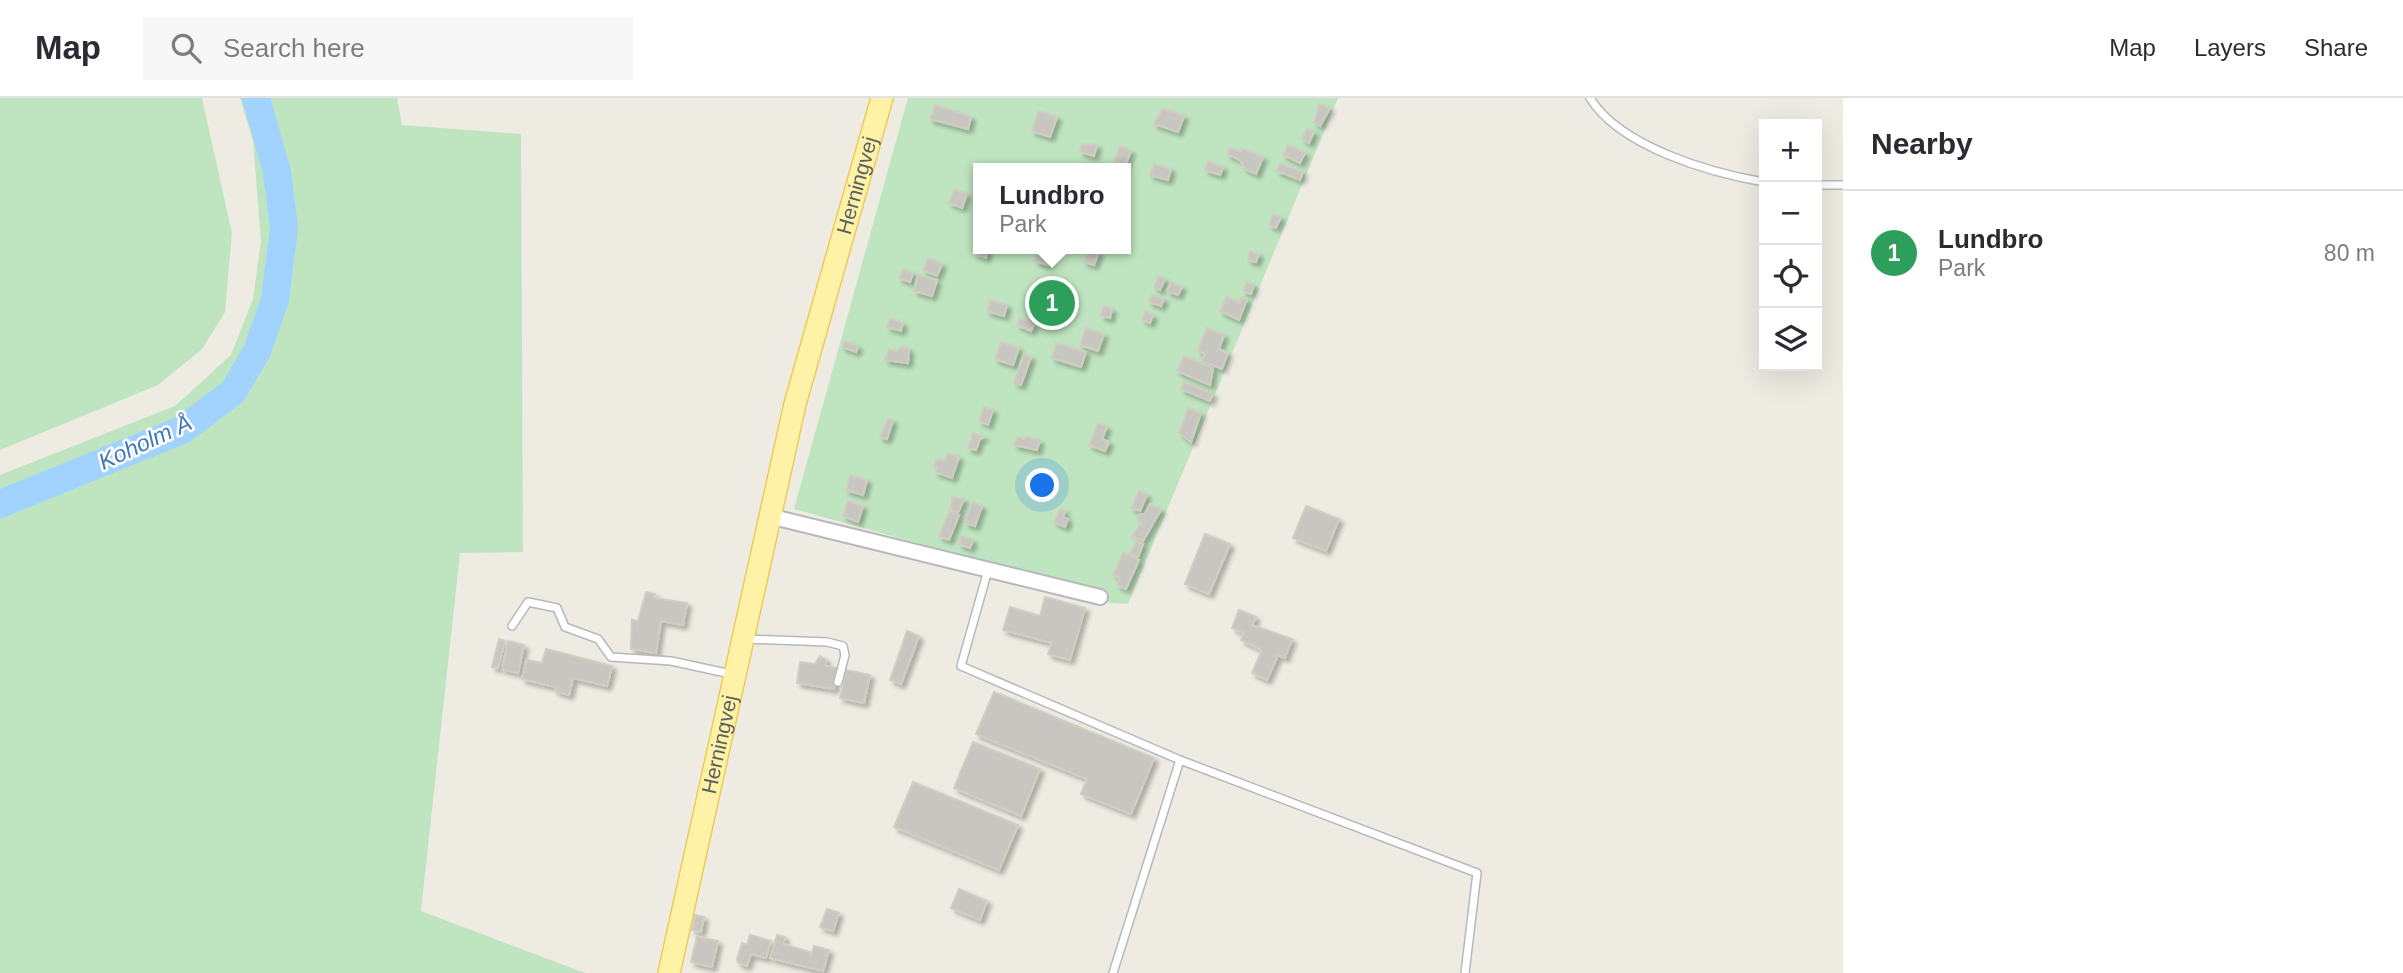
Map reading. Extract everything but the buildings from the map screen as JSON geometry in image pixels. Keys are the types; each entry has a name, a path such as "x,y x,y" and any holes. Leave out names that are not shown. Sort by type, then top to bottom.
{"main road":[{"name":"Herningvej","path":"672,972 734,675 802,377 882,98"}],"street":[{"path":"769,516 1100,597"}],"lane":[{"path":"1590,98 1610,121 1676,160 1728,176 1759,181"},
{"path":"1822,186 1843,185"},
{"path":"988,570 961,666 1180,760 1477,873 1465,973"},
{"path":"512,626 528,602 557,608 565,627 598,639 611,657 671,662 734,675"},
{"path":"742,639 827,642 843,646 845,655 838,682"},
{"path":"1113,973 1180,760"}],"green space":[{"path":"0,98 202,98 232,233 225,312 202,349 158,385 0,450"},
{"path":"240,98 397,98 402,125 521,134 523,552 460,553 421,911 585,973 0,973 0,475 175,406 231,355 253,299 261,241 253,141"},
{"path":"908,98 1338,98 1128,604 1111,603 957,554 794,509"}],"waterway":[{"name":"Koholm Å","path":"0,504 182,430 233,392 257,351 275,300 284,228 277,172 256,98"}],"place":[{"name":"Lundbro","path":"1052,303"}]}
